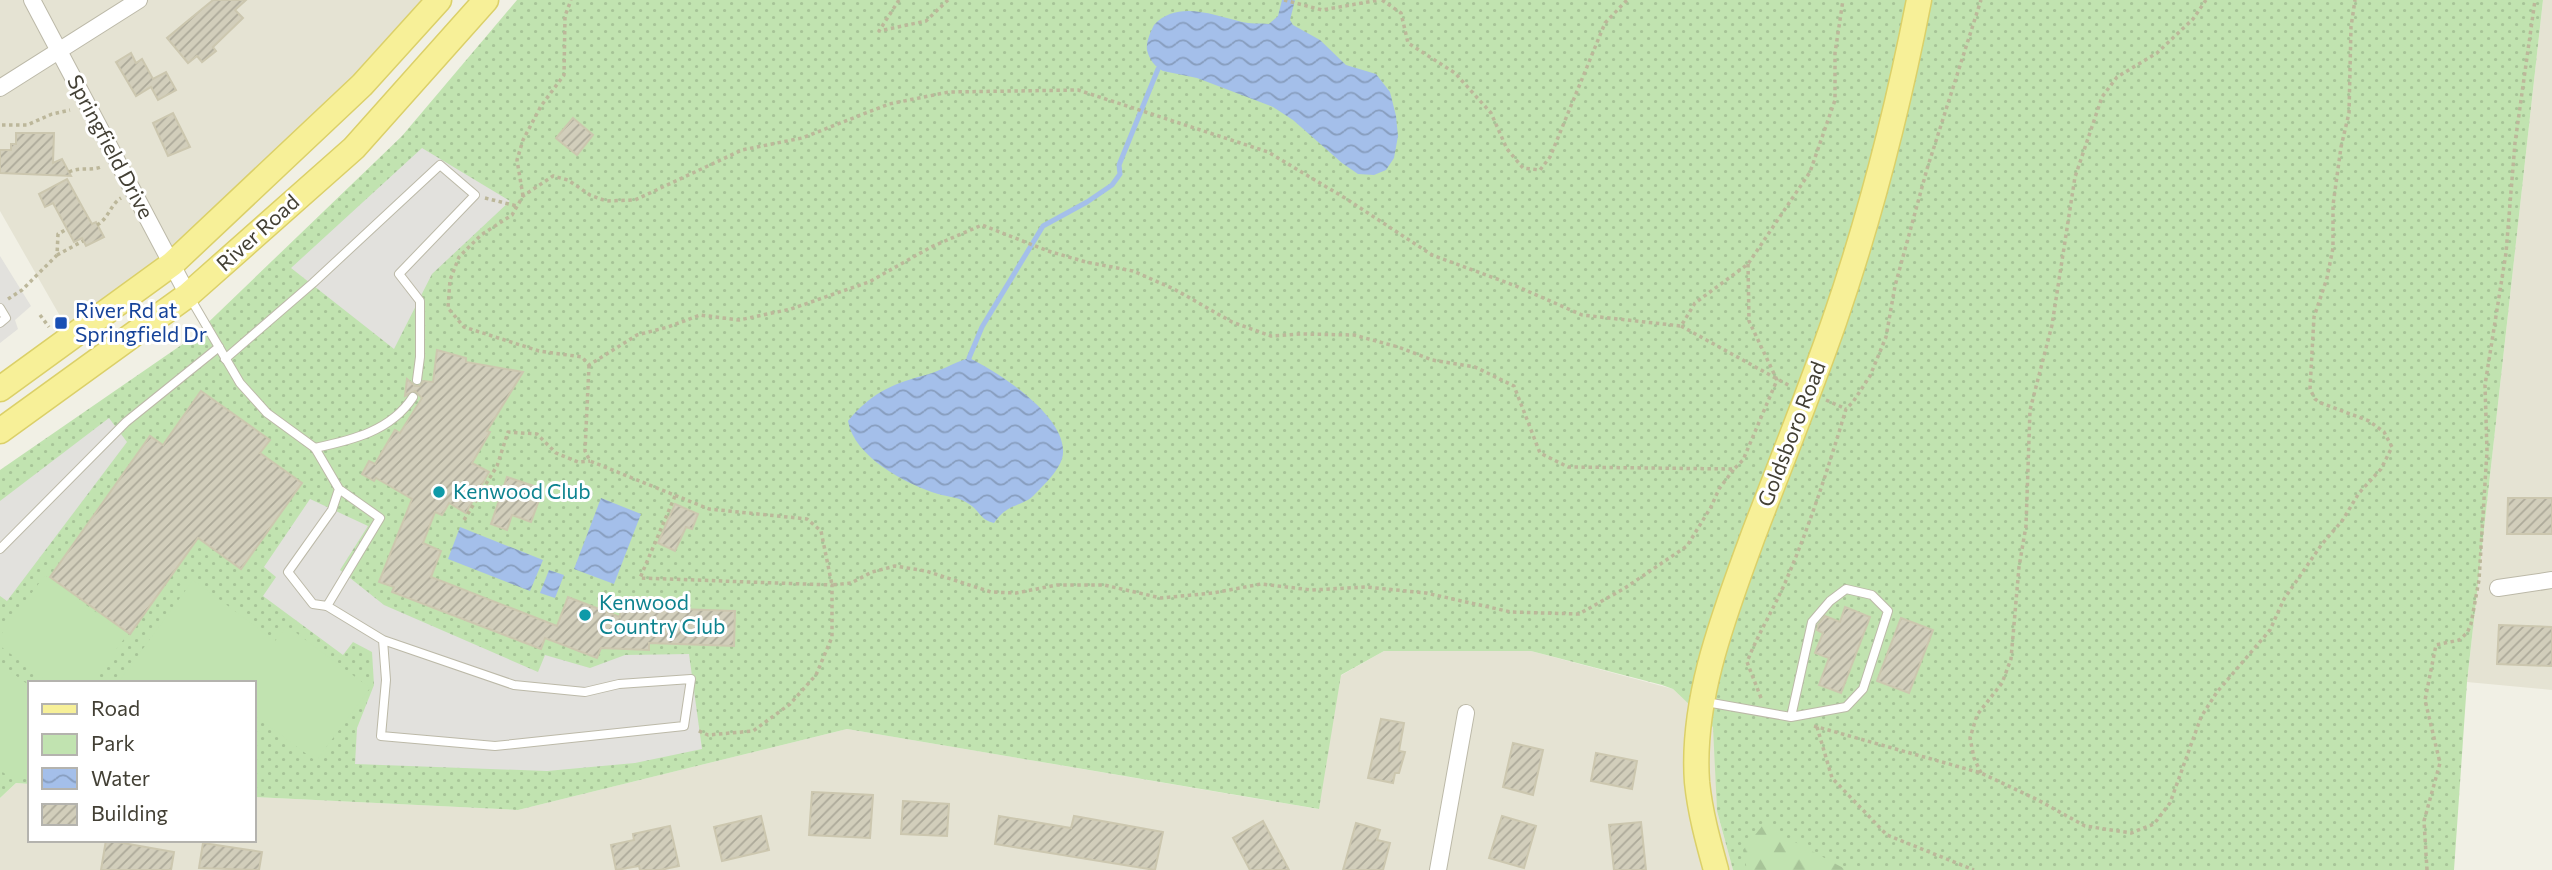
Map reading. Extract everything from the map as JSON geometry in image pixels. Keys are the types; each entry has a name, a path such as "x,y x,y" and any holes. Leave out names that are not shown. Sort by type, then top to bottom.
{"main road":[{"name":"River Road","path":"0,389 172,264 362,85 439,0"},
{"name":"River Road","path":"0,431 188,295 354,148 486,0"},
{"name":"Goldsboro Road","path":"1716,870 1697,781 1698,741 1711,662 1740,572 1834,322 1886,143 1919,0"}],"street":[{"name":"Springfield Drive","path":"32,0 188,295"},
{"path":"0,88 139,0"},
{"path":"2498,588 2552,580"},
{"path":"1438,870 1466,713"}],"lane":[{"path":"225,359 313,283 440,165 475,195 399,274 421,301 417,380"},
{"path":"188,295 240,383 267,413 315,448 339,489 380,518 327,606"},
{"path":"0,306 6,318 0,323"},
{"path":"0,549 126,422 219,348"},
{"path":"315,448 356,439 386,424 413,397"},
{"path":"339,489 332,510 288,572 313,604 327,606 383,640 514,685 585,692 618,684 691,679 684,726 495,746 381,736 386,680 383,640"},
{"path":"1703,702 1791,717 1846,706 1863,689 1888,611 1872,595 1846,589 1830,601 1812,622 1791,717"}],"path":[{"path":"523,196 517,160 523,139 541,106 564,75 565,16 571,0"},
{"path":"899,0 879,31 926,22 948,0"},
{"path":"1284,0 1322,10 1380,0 1401,13 1408,43 1455,73 1491,113 1507,149 1523,168 1540,170 1550,157 1605,23 1627,0"},
{"path":"1681,326 1695,303 1748,264 1810,172 1835,100 1835,53 1843,0"},
{"path":"1761,699 1747,662 1783,586 1821,493 1846,409 1870,376 1886,337 1895,286 1927,169 1981,0"},
{"path":"1981,773 1974,758 1970,738 1977,715 2002,683 2011,659 2019,567 2026,527 2030,410 2052,325 2075,177 2102,97 2117,77 2157,53 2193,19 2206,0"},
{"path":"1791,717 1817,727 1981,773 2085,826 2131,833 2154,824 2171,803 2201,717 2217,692 2270,630 2284,599 2322,544 2342,521 2359,493 2381,469 2392,447 2384,432 2369,421 2321,403 2315,399 2310,389 2314,317 2328,278 2333,248 2333,205 2349,113 2351,27 2355,0"},
{"path":"2427,870 2424,821 2440,764 2425,700 2436,645 2459,640 2467,633 2479,580 2487,451 2485,386 2506,253 2515,143 2535,0"},
{"path":"590,461 586,450 589,365 582,357 538,351 464,327 448,308 450,280 458,257 481,235 512,215 523,196 553,176 568,180 590,195 606,201 635,200 742,149 802,138 889,104 949,92 1078,90 1268,152 1432,255 1516,286 1582,315 1681,326 1777,380"},
{"path":"2,125 27,125 52,114 70,110"},
{"path":"27,125 27,132"},
{"path":"69,172 81,168 96,170 103,166"},
{"path":"475,195 517,206"},
{"path":"97,225 108,215 115,202"},
{"path":"589,365 637,335 700,315 739,320 791,309 869,282 932,247 982,225 1043,249 1086,262 1133,271 1174,289 1232,322 1271,336 1354,335 1398,346 1432,360 1475,367 1514,386 1540,453 1568,467 1734,469"},
{"path":"57,255 58,234 67,229"},
{"path":"0,306 22,290 57,255 83,241"},
{"path":"674,496 640,578 832,585 851,583 872,572 895,566 926,571 991,592 1016,593 1056,585 1104,584 1161,597 1213,593 1261,584 1312,590 1366,586 1426,593 1511,612 1579,614 1625,588 1687,547 1719,489 1743,460 1777,380 1749,321 1748,264"},
{"path":"40,315 51,329"},
{"path":"464,520 497,466 508,432 537,435 556,453 578,462 590,461 709,509 807,519 821,531 832,585 832,637 816,675 790,704 753,731 708,735 684,726"},
{"path":"1817,727 1832,778 1887,835 1975,870"}],"shaded area":[{"path":"0,0 439,0 362,85 72,337 0,211"},
{"path":"2543,0 2552,0 2552,690 2467,682"},
{"path":"422,148 510,201 432,274 394,349 291,268"},
{"path":"0,256 31,306 15,320 18,329 0,343"},
{"path":"109,418 127,442 7,601 0,596 0,501"},
{"path":"310,499 368,526 340,570 384,605 538,672 545,655 590,668 625,655 689,654 702,749 635,763 547,771 355,764 357,728 374,685 372,652 353,642 343,655 263,596 276,577 264,567"},
{"path":"1384,651 1531,651 1673,689 1714,727 1717,811 1733,870 0,870 0,798 16,783 28,784 28,842 256,842 256,797 518,810 847,729 1318,809 1340,676"}],"green space":[{"path":"517,0 2543,0 2467,682 2454,870 1733,870 1717,811 1713,727 1673,689 1531,651 1384,651 1341,675 1319,809 847,729 518,810 256,797 256,681 28,681 28,784 16,783 0,798 0,470 193,337 402,136"},
{"path":"45,575 127,635 92,681 47,681 0,646 0,636"},
{"path":"193,580 275,641 287,626 370,688 316,761 256,716 256,681 119,681"},
{"path":"0,664 28,685 28,769 17,783 0,770"},
{"path":"1763,825 1847,870 1747,870 1743,850"}],"water":[{"path":"1282,0 1295,0 1290,20 1293,25 1320,40 1346,65 1376,74 1390,92 1398,136 1394,158 1386,170 1374,175 1358,174 1293,120 1273,107 1197,78 1163,71 1149,57 1147,44 1150,34 1154,25 1163,17 1184,11 1207,13 1245,23 1269,24 1278,16"},
{"path":"969,358 998,374 1031,399 1056,429 1062,444 1062,459 1051,477 1031,498 1005,511 994,523 965,502 925,489 883,467 860,446 848,421 872,397 890,387"},
{"path":"601,498 641,514 614,584 574,569"},
{"path":"460,527 543,560 530,591 448,559"},
{"path":"549,570 564,575 555,598 540,593"}],"building":[{"path":"213,0 246,0 235,10 243,18 213,47 216,51 202,62 197,56 188,63 167,38"},
{"path":"131,53 136,63 142,59 153,79 166,72 176,90 158,100 151,87 136,96 116,62"},
{"path":"173,113 190,147 168,156 153,123"},
{"path":"573,118 593,135 577,155 556,138"},
{"path":"16,133 54,133 53,163 62,159 71,176 0,173 0,150 11,150 11,144 16,144"},
{"path":"67,179 92,224 96,222 104,237 86,246 82,238 74,242 53,203 45,207 39,194"},
{"name":"Kenwood Club","path":"437,350 466,358 466,362 523,372 487,431 490,432 472,463 489,472 466,513 449,503 442,515 435,512 423,543 441,551 431,577 557,626 568,597 620,617 620,607 735,611 734,646 649,643 649,650 601,648 597,658 545,638 541,649 392,592 394,587 379,582 412,499 376,478 374,481 362,474 369,461 375,464 395,430 400,433 422,398 415,391 405,396 407,379 415,386 420,386 423,381 433,382"},
{"path":"201,391 270,440 260,453 302,483 241,569 198,538 130,634 50,577 150,436 163,445"},
{"path":"507,477 543,489 531,522 512,515 507,530 491,524"},
{"path":"2508,498 2552,498 2552,534 2507,534"},
{"path":"675,504 698,514 692,529 686,527 675,551 658,543"},
{"path":"1845,607 1870,617 1841,693 1819,685 1829,658 1815,653 1823,633 1817,630 1818,625 1825,616 1840,622"},
{"path":"1901,618 1933,630 1909,693 1877,681"},
{"path":"2499,625 2552,627 2552,666 2497,664"},
{"path":"1381,719 1404,723 1399,751 1405,752 1393,783 1368,778"},
{"path":"1513,743 1543,750 1533,795 1503,787"},
{"path":"1596,753 1637,761 1632,789 1591,781"},
{"path":"812,792 873,795 870,838 809,835"},
{"path":"903,801 949,804 947,836 901,834"},
{"path":"761,816 769,850 722,861 714,827"},
{"path":"999,816 1071,828 1074,816 1163,832 1155,870 995,844"},
{"path":"1502,816 1536,826 1524,868 1489,858"},
{"path":"1263,821 1289,870 1250,870 1233,838"},
{"path":"1641,822 1646,870 1614,870 1609,825"},
{"path":"1356,823 1380,830 1377,840 1390,843 1383,870 1343,870"},
{"path":"670,826 679,866 660,870 640,870 639,866 616,870 611,845 634,840 633,834"},
{"path":"106,842 174,852 171,870 101,870"},
{"path":"203,843 262,852 259,870 199,868"}],"waterway":[{"path":"969,358 982,327 1043,226 1087,202 1112,185 1120,174 1119,165 1158,69"}],"place":[{"name":"River Rd at Springfield Dr","path":"61,323"},
{"name":"Kenwood Club","path":"439,492"},
{"name":"Kenwood Country Club","path":"585,615"}]}
